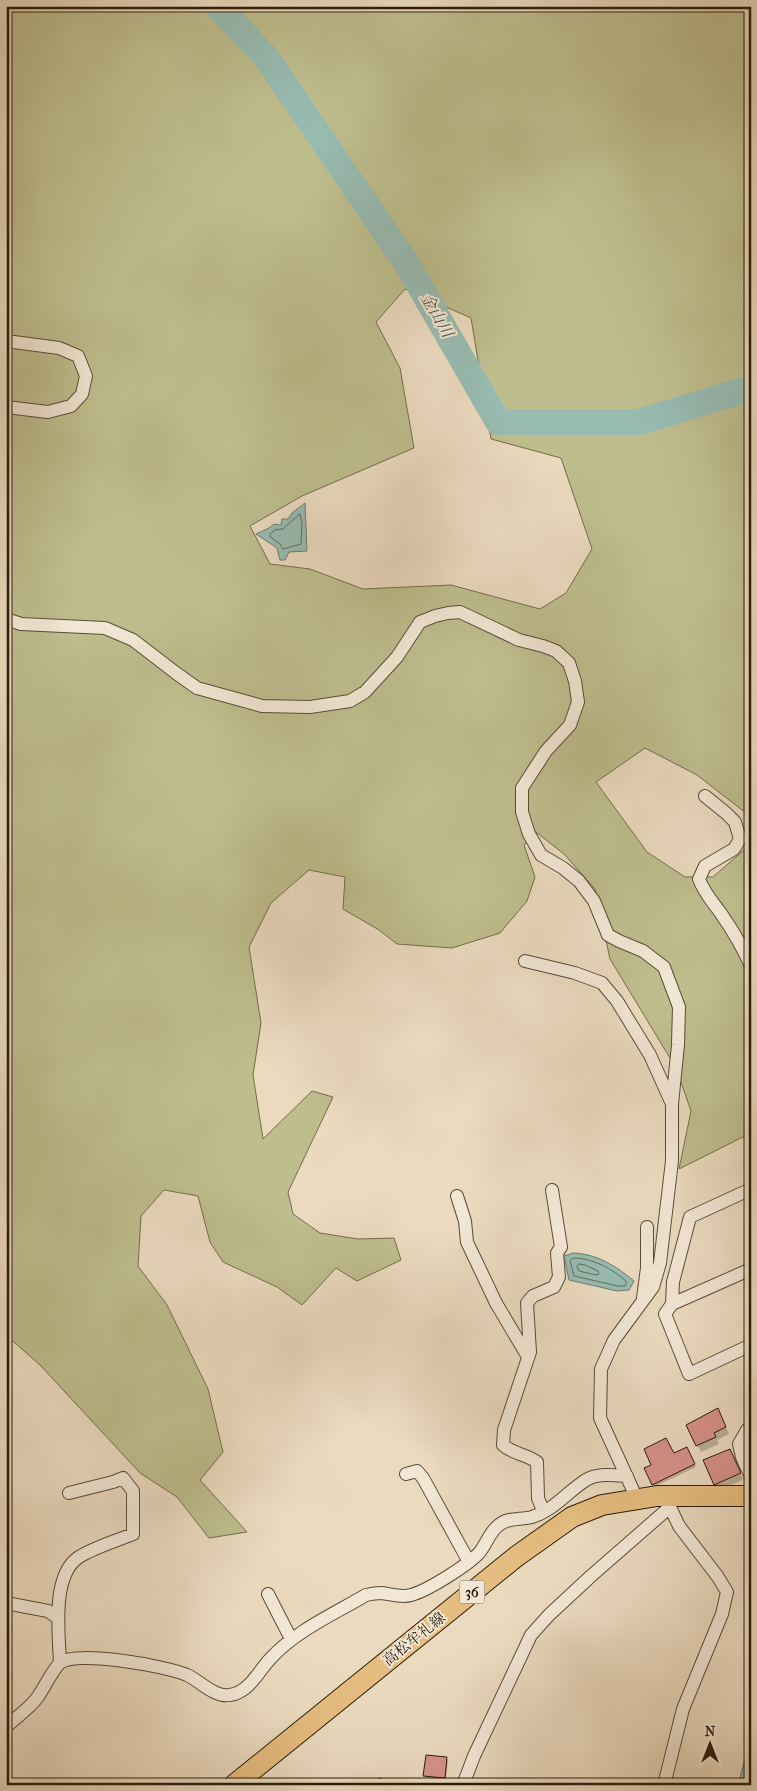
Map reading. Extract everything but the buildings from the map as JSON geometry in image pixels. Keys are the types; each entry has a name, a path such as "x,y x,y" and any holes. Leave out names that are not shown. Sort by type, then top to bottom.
{"main road":[{"name":"高松牟礼線","path":"234,1785 544,1535 572,1517 602,1505 637,1499 671,1501 751,1496"}],"street":[{"path":"6,341 59,348 78,356 86,376 82,394 71,406 48,412 6,407"},
{"path":"6,619 21,624 105,628 134,640 176,674 197,688 262,706 310,707 350,702 365,692 391,664 420,622 448,613 460,612 519,640 556,651 568,662 575,681 578,702 570,726 546,751 522,788 522,812 529,834 541,855 563,868 579,881 594,901 608,935 643,951 664,967 678,1008 678,1045 672,1104 672,1161 660,1263 653,1288 614,1340 601,1369 600,1418 637,1499"},
{"path":"705,796 735,822 740,839 734,849 705,866 699,879 703,890 722,914 751,966"},
{"path":"525,961 575,973 602,983 617,1001 650,1055 672,1104"},
{"path":"672,1304 673,1282 690,1217 751,1189"},
{"path":"543,1512 538,1498 537,1462 530,1456 509,1451 503,1445 504,1430 530,1352 528,1303 533,1296 554,1287 559,1277 557,1253 560,1247 552,1190"},
{"path":"457,1196 465,1221 467,1242 476,1263 496,1303 528,1357"},
{"path":"643,1300 647,1268 647,1226"},
{"path":"751,1270 672,1304 664,1314 689,1374 751,1345"},
{"path":"751,1428 747,1430 739,1444 742,1457 751,1477"},
{"path":"406,1474 417,1471 423,1478 469,1562"},
{"path":"60,1663 72,1659 110,1659 148,1663 178,1671 197,1680 214,1692 228,1696 238,1693 247,1687 270,1658 291,1639 366,1595 379,1593 402,1597 413,1595 442,1580 469,1562 480,1552 498,1525 509,1520 532,1517 543,1512 586,1480 603,1475 627,1476"},
{"path":"6,1727 35,1700 60,1663 58,1618 64,1575 78,1557 133,1534 133,1491 123,1478 68,1493"},
{"path":"463,1785 474,1756 531,1635 549,1615 671,1501 679,1526 718,1577 727,1592 722,1614 683,1709 664,1785"},
{"path":"268,1594 291,1639"},
{"path":"6,1603 48,1611 58,1618"}],"shaded area":[{"path":"6,6 751,6 751,813 746,813 697,775 645,748 596,782 647,852 685,877 713,877 751,846 751,955 744,959 751,977 751,1133 679,1169 691,1111 676,1068 610,959 595,889 564,854 536,832 524,845 535,877 527,901 500,933 452,948 397,944 379,930 343,909 345,877 309,870 271,903 249,947 261,1023 253,1075 263,1139 312,1091 333,1097 288,1192 293,1214 320,1233 358,1239 394,1238 401,1260 357,1281 336,1268 302,1305 277,1287 223,1262 210,1242 198,1196 164,1190 141,1216 138,1266 167,1305 208,1389 223,1452 200,1480 247,1532 209,1538 177,1497 140,1473 40,1365 6,1335","holes":["405,289 471,318 491,439 561,458 592,549 566,593 540,609 451,585 363,589 310,569 270,564 250,526 302,496 414,448 400,368 376,322"]}],"water":[{"path":"305,503 307,551 289,552 285,560 280,560 277,548 256,534 274,524 281,525 282,519 288,519 292,513"},
{"path":"573,1253 598,1258 620,1270 634,1281 629,1290 617,1291 569,1280 564,1256"},
{"path":"751,1737 751,1785 738,1785"}],"waterway":[{"name":"金山川","path":"217,6 266,57 407,264 498,422 639,422 751,388"}]}
